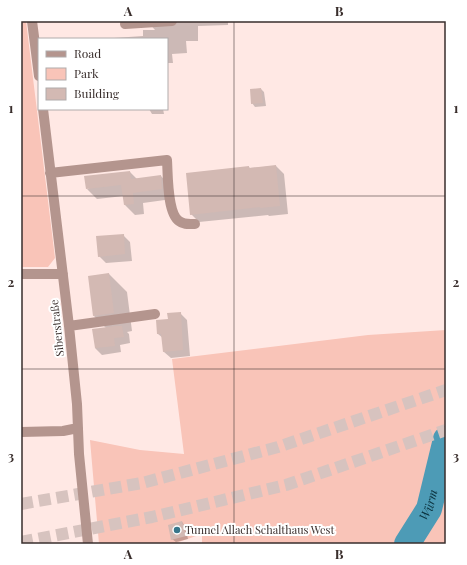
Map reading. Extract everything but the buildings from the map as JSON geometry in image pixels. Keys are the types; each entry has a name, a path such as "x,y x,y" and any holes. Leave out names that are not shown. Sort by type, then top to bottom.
{"street":[{"path":"32,21 38,68"},
{"path":"126,24 172,21"},
{"name":"Siberstraße","path":"43,110 69,326 88,544"},
{"path":"50,173 167,160 170,203 173,213 178,221 185,224 195,224"},
{"path":"21,274 63,274"},
{"path":"69,326 155,314"},
{"path":"21,432 63,431 78,428"}],"green space":[{"path":"21,21 26,21 55,258 48,267 21,267"},
{"path":"446,330 446,544 202,544 202,534 173,544 99,544 90,440 140,450 184,454 172,359 368,335"}],"waterway":[{"name":"Würm","path":"407,544 429,509 446,439"}],"tunnel":[{"path":"21,504 142,483 278,447 446,390"},
{"path":"21,542 152,517 286,485 446,430"}],"place":[{"name":"Tunnel Allach Schalthaus West","path":"177,530"}]}
